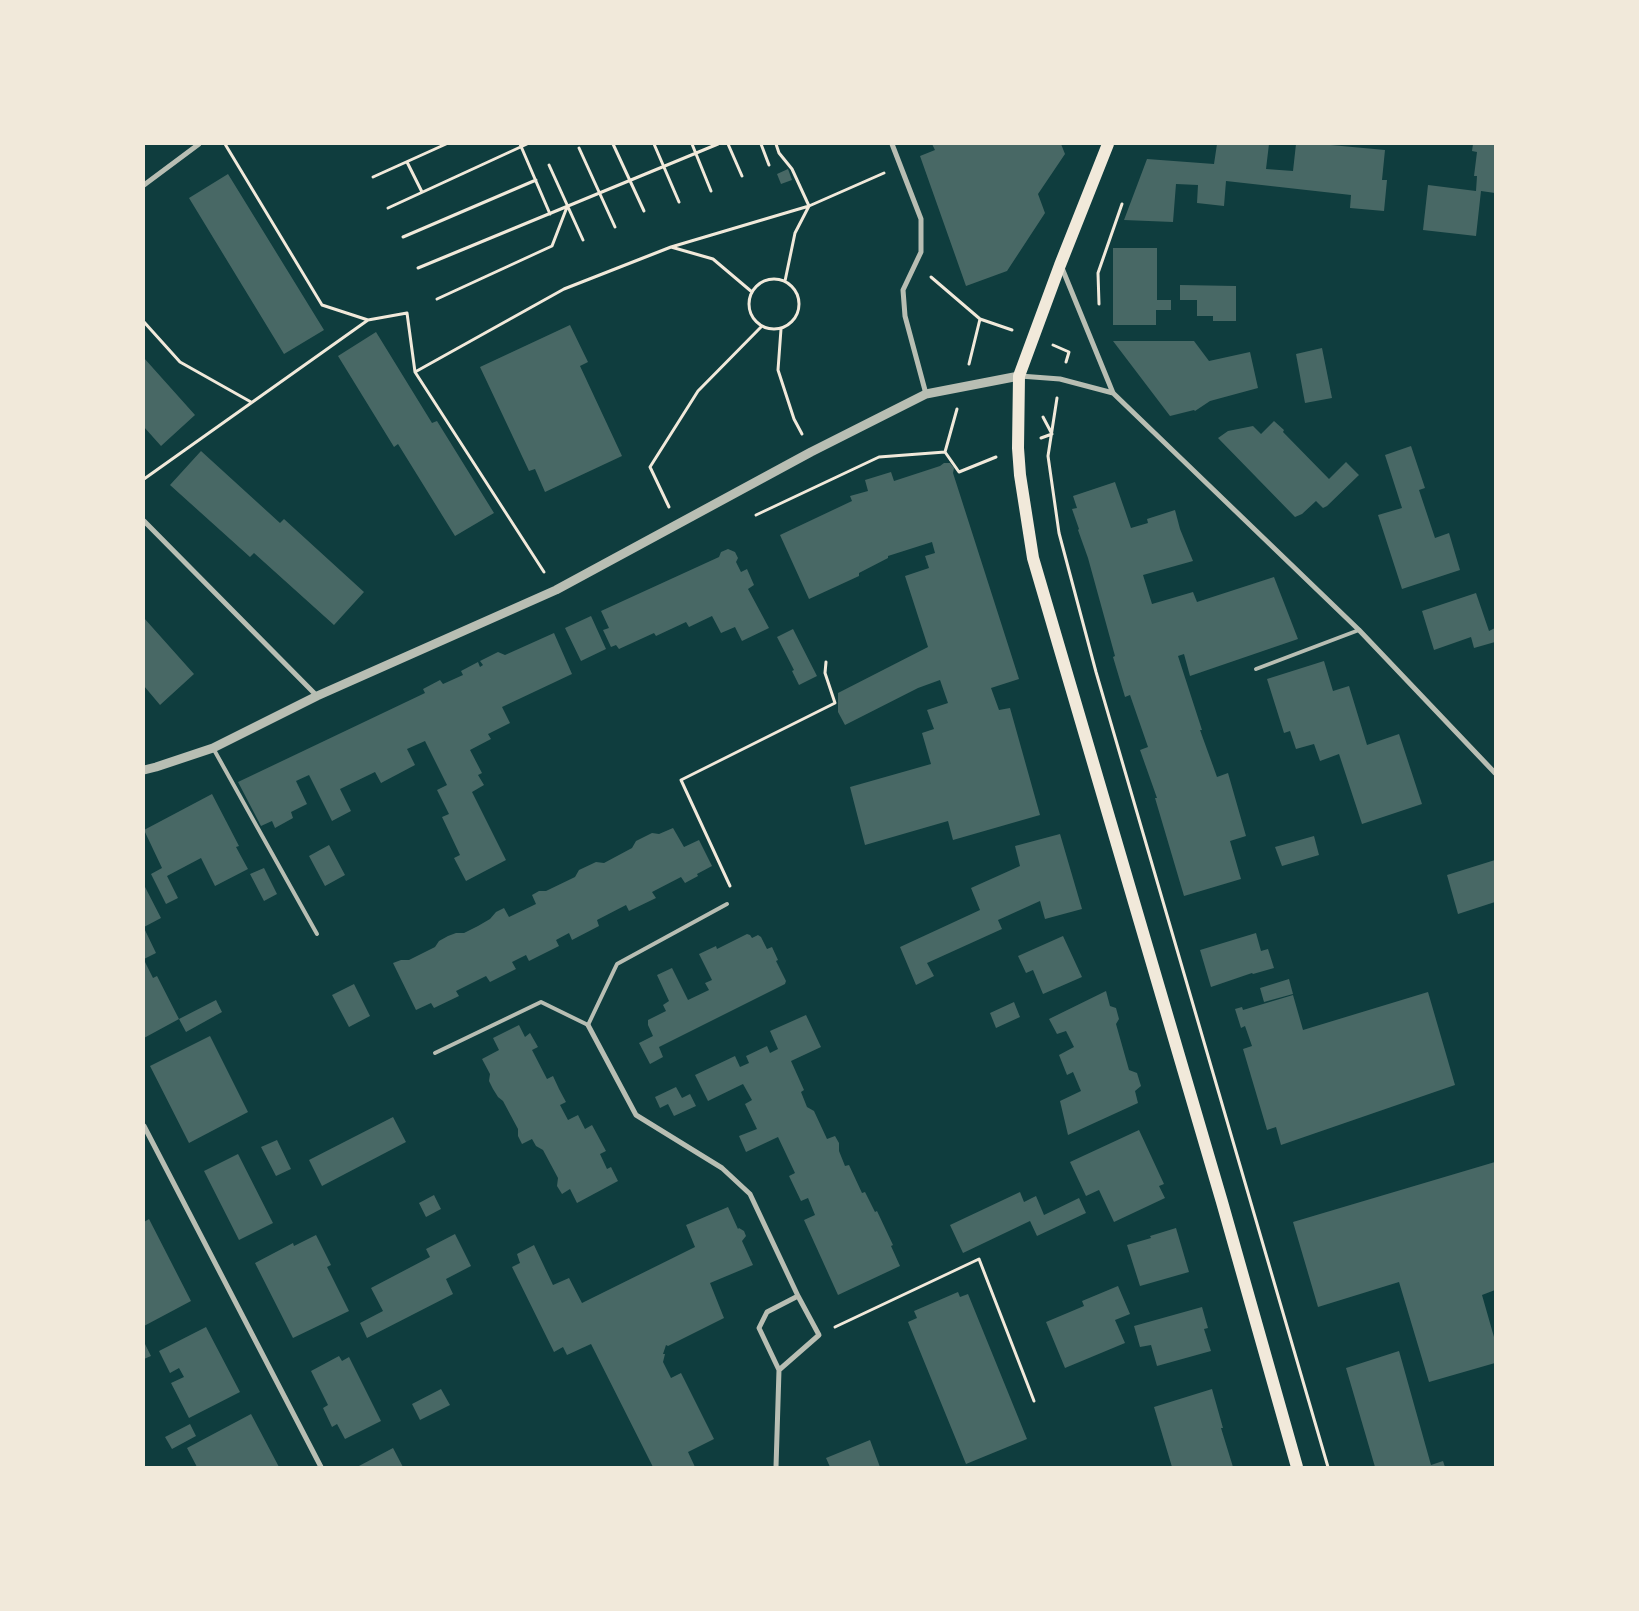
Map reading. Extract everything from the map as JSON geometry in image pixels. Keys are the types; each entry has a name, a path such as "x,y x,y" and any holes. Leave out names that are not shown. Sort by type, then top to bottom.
{"main road":[{"path":"1108,144 1060,265 1020,376 1018,448 1033,558 1219,1193 1297,1467"}],"street":[{"path":"144,185 199,144"},
{"path":"892,144 921,219 921,252 903,290 905,316 926,394"},
{"path":"1060,265 1113,393 1359,630 1495,773"},
{"path":"144,770 213,748 317,696 556,590 811,452 926,394 1020,376 1060,379 1113,393"},
{"path":"144,521 317,696"},
{"path":"588,1025 636,1115 722,1168 750,1194 798,1296 819,1335 779,1370"},
{"path":"144,1126 321,1467"},
{"path":"776,1467 779,1370 759,1328 767,1312 798,1296"}],"lane":[{"path":"1256,669 1359,630"},
{"path":"213,748 317,934"},
{"path":"435,1053 541,1002 588,1025 617,964 727,904"}],"path":[{"path":"225,144 322,305 368,320"},
{"path":"374,177 446,144"},
{"path":"388,208 521,145 528,144"},
{"path":"613,144 644,211"},
{"path":"654,144 678,202"},
{"path":"692,144 712,191"},
{"path":"418,268 718,144"},
{"path":"728,144 742,176"},
{"path":"761,144 768,165"},
{"path":"776,144 779,153 792,169 809,206"},
{"path":"521,145 550,214"},
{"path":"579,148 615,227"},
{"path":"407,162 422,192"},
{"path":"549,165 583,240"},
{"path":"415,372 564,289 671,247 809,206 900,166"},
{"path":"403,237 536,180"},
{"path":"1100,309 1098,273 1122,204"},
{"path":"785,281 795,233 809,206"},
{"path":"437,299 552,246 567,207"},
{"path":"671,247 713,259 752,292"},
{"path":"921,252 931,278 980,319 1034,337 1069,352 1060,379 1048,456 1059,533 1091,653 1328,1467"},
{"path":"769,279 785,281 798,294 800,303 796,318 789,325 781,329 770,329 762,326 753,318 749,310 749,300 752,292 758,285 769,279"},
{"path":"144,479 368,320 407,313 415,372 556,590"},
{"path":"945,452 964,386 980,319"},
{"path":"144,322 180,362 251,402"},
{"path":"677,524 650,467 698,391 762,326"},
{"path":"781,329 778,370 794,418 811,452"},
{"path":"945,452 959,472 1052,434"},
{"path":"756,515 879,457 945,452"},
{"path":"727,904 736,899 681,780 835,703 825,673 826,662"},
{"path":"819,1335 979,1258 1034,1401"}],"building":[{"path":"932,144 1061,144 1065,154 1038,194 1045,213 1007,271 966,286 920,156 935,150"},
{"path":"1217,144 1269,144 1266,169 1293,171 1296,144 1320,144 1385,150 1382,180 1387,180 1384,211 1350,208 1351,195 1226,181 1224,206 1197,203 1198,185 1176,184 1173,222 1124,220 1147,159 1214,164"},
{"path":"1473,144 1495,144 1495,193 1481,191 1476,236 1423,230 1428,185 1476,191 1477,176 1474,176 1477,152 1472,151"},
{"path":"788,169 792,180 781,184 777,174"},
{"path":"228,174 324,330 284,354 189,198"},
{"path":"1113,248 1157,248 1157,300 1171,300 1171,310 1156,310 1156,325 1113,325"},
{"path":"1180,285 1236,286 1236,321 1213,321 1213,316 1197,316 1197,300 1180,300"},
{"path":"570,325 588,362 580,366 622,456 545,492 535,469 529,471 480,367"},
{"path":"376,332 432,423 437,421 494,513 455,536 398,444 394,447 338,356"},
{"path":"1113,341 1194,341 1209,361 1250,352 1258,388 1210,401 1195,411 1170,416"},
{"path":"1322,348 1332,398 1305,403 1296,354"},
{"path":"144,358 195,415 161,446 144,427"},
{"path":"1274,421 1329,479 1346,462 1359,475 1327,506 1323,508 1316,501 1302,514 1295,517 1218,438 1228,431 1253,426 1261,434"},
{"path":"1411,446 1425,488 1419,490 1435,538 1449,533 1460,570 1402,589 1378,515 1402,508 1385,455"},
{"path":"201,451 280,523 284,519 364,592 334,625 254,553 250,557 170,485"},
{"path":"944,463 950,463 954,468 953,473 1019,679 991,688 999,710 1010,708 1040,815 953,840 948,821 865,845 850,787 931,764 922,733 934,729 927,710 948,703 940,680 918,688 845,725 838,712 838,693 928,647 905,576 929,568 925,556 935,553 932,542 888,556 888,558 859,573 859,576 809,599 780,535 852,501 850,496 868,491 865,480 891,472 894,481"},
{"path":"1115,482 1131,528 1148,523 1147,519 1175,510 1180,529 1193,561 1143,575 1152,604 1193,592 1197,602 1274,577 1298,639 1190,676 1184,654 1178,656 1202,730 1200,730 1217,777 1228,773 1246,836 1230,841 1241,879 1184,896 1155,798 1157,798 1140,750 1148,747 1130,695 1125,697 1088,558 1072,509 1077,508 1073,496"},
{"path":"728,549 735,552 738,558 736,562 741,572 747,569 754,585 748,589 769,628 742,641 735,627 721,633 712,616 689,627 686,622 656,636 654,633 619,649 616,645 611,647 603,630 609,628 601,611 719,557 721,552"},
{"path":"1476,593 1489,631 1495,628 1495,642 1474,648 1471,637 1434,650 1422,611"},
{"path":"591,616 606,649 581,661 565,628"},
{"path":"144,618 194,674 160,705 144,686"},
{"path":"793,629 817,676 799,685 792,671 794,670 777,637"},
{"path":"554,633 572,674 502,707 510,723 488,734 491,739 470,750 482,773 478,775 484,785 472,792 506,860 466,881 454,858 460,855 442,817 449,814 437,790 447,785 425,741 407,749 415,765 381,783 375,772 340,789 351,811 332,821 309,775 296,781 307,804 291,812 293,818 275,828 272,821 261,826 238,782 425,693 423,689 440,680 443,684 463,675 461,671 478,662 480,667 483,665 480,661 498,652 505,655"},
{"path":"1324,661 1333,691 1349,686 1367,745 1399,734 1422,804 1362,824 1339,754 1320,761 1314,744 1296,749 1290,731 1284,733 1267,679"},
{"path":"212,794 239,846 236,847 248,869 215,886 201,858 167,876 178,898 166,904 151,874 162,868 144,830"},
{"path":"673,828 684,847 699,840 712,866 685,883 681,877 652,892 656,898 629,911 626,905 597,920 599,926 572,940 569,933 556,940 559,946 529,961 526,955 512,962 516,969 490,982 486,976 456,991 459,996 434,1008 431,1003 416,1010 393,963 409,960 435,947 439,941 448,936 464,933 490,919 496,912 504,908 509,917 536,904 532,895 539,891 546,891 575,877 579,870 596,862 604,863 632,848 636,841 652,833 659,834"},
{"path":"1060,834 1082,909 1045,919 1040,901 998,920 1002,929 927,963 934,976 916,985 900,947 980,910 971,888 1020,866 1015,846"},
{"path":"1314,836 1319,855 1282,866 1275,847"},
{"path":"329,845 345,875 325,886 309,856"},
{"path":"1495,860 1495,902 1458,914 1447,875"},
{"path":"264,868 277,894 264,901 250,874"},
{"path":"144,885 161,918 144,927"},
{"path":"144,928 156,953 144,959"},
{"path":"1256,933 1261,951 1268,949 1274,968 1252,973 1211,987 1200,950"},
{"path":"747,934 752,938 758,935 767,949 772,947 778,960 776,961 786,981 785,984 659,1047 663,1057 650,1064 639,1043 653,1036 648,1020 666,1011 663,1005 669,1001 657,975 672,968 688,1000 709,990 705,983 712,980 699,954 716,946 717,949"},
{"path":"1063,936 1082,977 1043,994 1033,970 1026,973 1018,956"},
{"path":"144,960 153,978 157,976 179,1019 144,1038"},
{"path":"1289,979 1293,994 1264,1002 1260,988"},
{"path":"354,984 370,1016 349,1027 332,995"},
{"path":"1106,991 1110,1006 1116,1008 1119,1019 1116,1024 1129,1070 1137,1073 1141,1086 1135,1091 1138,1103 1068,1135 1060,1101 1081,1091 1073,1072 1067,1075 1059,1055 1074,1047 1066,1031 1057,1034 1049,1019"},
{"path":"1428,992 1455,1085 1281,1145 1276,1127 1267,1130 1243,1049 1252,1046 1245,1026 1241,1028 1235,1009 1242,1007 1243,1010 1293,995 1303,1030"},
{"path":"216,1000 222,1012 186,1032 179,1019"},
{"path":"1014,1002 1020,1017 996,1028 990,1013"},
{"path":"806,1015 821,1047 791,1061 804,1090 801,1092 807,1107 814,1111 827,1139 835,1136 839,1143 839,1151 845,1166 849,1165 862,1193 865,1192 875,1212 877,1211 893,1245 891,1246 900,1266 838,1295 804,1220 815,1215 808,1198 801,1201 789,1176 795,1173 778,1137 746,1152 739,1136 757,1129 745,1104 752,1100 743,1084 708,1101 695,1075 735,1056 740,1067 749,1063 746,1056 767,1046 770,1053 778,1049 770,1031"},
{"path":"519,1025 525,1037 530,1033 538,1047 532,1050 547,1079 553,1076 566,1102 560,1105 568,1120 578,1115 585,1129 592,1125 606,1151 600,1154 607,1169 611,1167 618,1181 577,1203 570,1189 562,1194 557,1186 558,1178 543,1150 536,1146 532,1139 522,1144 518,1136 518,1129 503,1101 498,1097 489,1081 490,1074 482,1059 499,1050 493,1038"},
{"path":"210,1036 248,1112 189,1143 150,1066"},
{"path":"676,1087 682,1098 690,1094 696,1106 674,1116 668,1104 660,1108 655,1097"},
{"path":"393,1117 406,1142 322,1186 309,1160"},
{"path":"1139,1130 1164,1184 1159,1186 1165,1198 1114,1222 1099,1190 1086,1196 1070,1162"},
{"path":"277,1140 291,1169 276,1176 261,1147"},
{"path":"238,1154 273,1223 239,1240 204,1171"},
{"path":"1495,1162 1495,1290 1482,1295 1495,1336 1495,1363 1429,1382 1399,1282 1318,1307 1293,1222"},
{"path":"1020,1192 1024,1202 1036,1196 1044,1215 1079,1198 1086,1213 1037,1236 1030,1221 963,1253 950,1225"},
{"path":"434,1195 441,1209 426,1217 419,1203"},
{"path":"728,1207 738,1229 744,1231 746,1236 742,1241 753,1265 710,1283 724,1318 668,1346 666,1345 663,1354 665,1354 663,1362 671,1378 681,1373 714,1439 688,1452 695,1467 653,1467 591,1344 567,1355 563,1347 554,1352 512,1267 520,1263 517,1254 534,1245 553,1285 569,1278 582,1303 695,1247 686,1225"},
{"path":"149,1219 191,1301 144,1326 144,1222"},
{"path":"1176,1228 1189,1272 1140,1286 1127,1245"},
{"path":"455,1234 471,1266 446,1279 453,1294 367,1338 360,1323 383,1311 371,1288 430,1257 426,1249"},
{"path":"316,1235 331,1265 327,1267 349,1311 293,1338 255,1263 293,1243 294,1246"},
{"path":"1118,1286 1130,1314 1115,1320 1125,1343 1065,1368 1046,1322 1084,1306 1082,1301"},
{"path":"958,1292 960,1297 968,1294 1027,1439 966,1464 908,1322 917,1318 914,1311"},
{"path":"1202,1307 1208,1328 1204,1329 1211,1351 1157,1366 1151,1345 1140,1347 1134,1326"},
{"path":"206,1327 240,1392 189,1418 171,1383 184,1377 179,1368 170,1373 159,1351"},
{"path":"144,1345 151,1356 144,1359"},
{"path":"1399,1351 1431,1465 1443,1461 1445,1467 1375,1467 1346,1368"},
{"path":"339,1356 342,1361 349,1357 381,1421 345,1439 337,1424 332,1427 323,1408 328,1405 311,1371"},
{"path":"441,1389 450,1405 420,1420 412,1404"},
{"path":"1212,1389 1233,1467 1172,1467 1154,1407"},
{"path":"251,1414 279,1467 197,1467 187,1448"},
{"path":"190,1424 196,1436 172,1449 165,1437"},
{"path":"870,1440 880,1467 830,1467 826,1458"},
{"path":"393,1448 403,1467 357,1467"}]}
